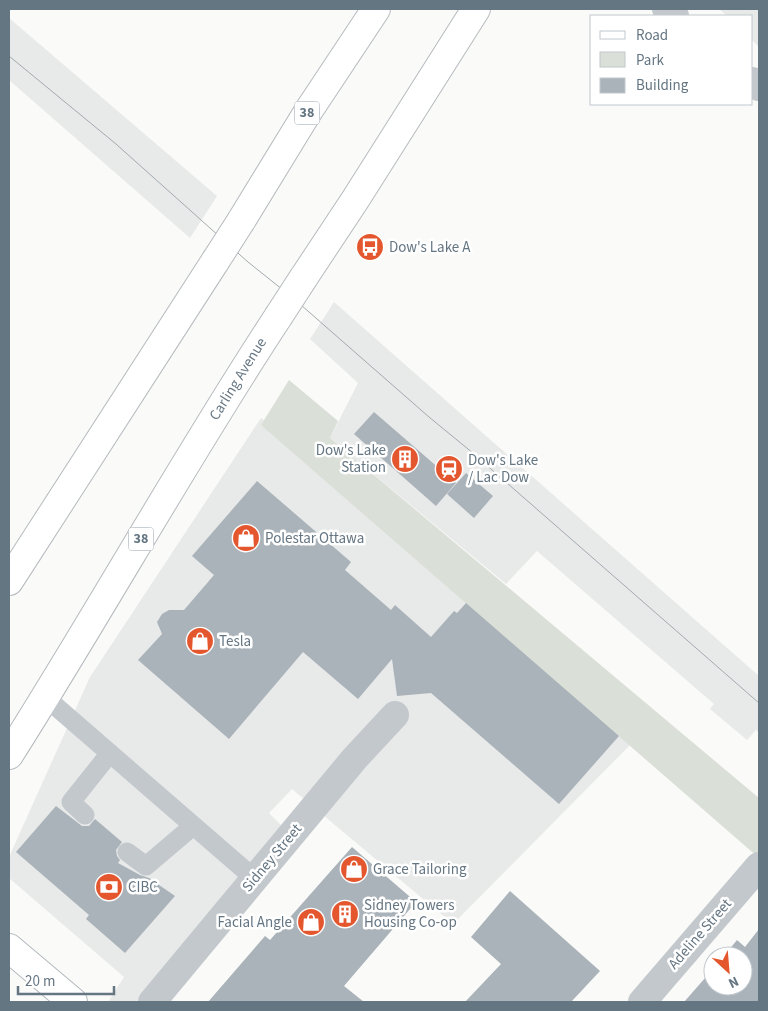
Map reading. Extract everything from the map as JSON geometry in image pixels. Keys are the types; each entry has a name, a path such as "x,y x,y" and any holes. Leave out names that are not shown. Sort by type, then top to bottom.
{"main road":[{"name":"38","path":"9,581 242,220 309,110 376,9"},
{"name":"Carling Avenue","path":"9,755 232,388 355,200 476,9"},
{"path":"9,948 72,1002"}],"street":[{"name":"Sidney Street","path":"152,1002 355,758 395,715"},
{"name":"Adeline Street","path":"642,1002 759,866"}],"lane":[{"path":"45,698 254,879"},
{"path":"84,815 70,802 110,753"},
{"path":"127,852 146,866 193,826"}],"shaded area":[{"path":"719,9 759,9 759,47 753,41 753,15 726,15"},
{"path":"9,18 217,196 190,238 9,80"},
{"path":"334,302 759,676 759,733 756,730 747,740 710,709 714,704 537,551 506,584 330,438 358,383 310,339"},
{"path":"261,418 637,738 453,924 292,789 269,813 290,834 152,1002 108,1002 124,977 9,878 9,857 90,677"}],"green space":[{"path":"289,380 338,421 330,438 759,798 759,858 261,425"}],"building":[{"name":"Dow's Lake Station","path":"374,412 456,483 436,506 354,434"},
{"path":"466,473 493,496 474,518 447,494"},
{"path":"257,481 351,562 345,570 391,610 395,605 431,637 454,611 457,613 466,603 619,736 559,804 431,693 397,696 392,659 358,699 303,652 229,739 138,660 162,634 157,622 162,614 169,610 184,610 214,575 192,556"},
{"name":"CIBC","path":"56,806 82,826 89,826 95,819 122,842 116,850 120,860 118,863 149,878 175,896 125,953 86,919 89,915 16,852"},
{"path":"352,847 416,902 344,986 364,1002 208,1002 265,936 270,940"},
{"path":"510,891 600,971 571,1002 465,1002 501,964 471,937"},
{"path":"759,929 759,1002 684,1002 703,980 703,996 753,996 753,946 746,946"},
{"path":"737,940 744,946 732,946"}],"tram line":[{"path":"9,56 116,144 248,262 293,298 468,449 759,703"}],"place":[{"name":"Dow's Lake A","path":"370,247"},
{"name":"Dow's Lake Station","path":"405,459"},
{"name":"Dow's Lake / Lac Dow","path":"449,469"},
{"name":"Polestar Ottawa","path":"246,538"},
{"name":"Tesla","path":"200,641"},
{"name":"Grace Tailoring","path":"354,869"},
{"name":"CIBC","path":"109,887"},
{"name":"Sidney Towers Housing Co-op","path":"345,914"},
{"name":"Facial Angle","path":"311,922"}]}
